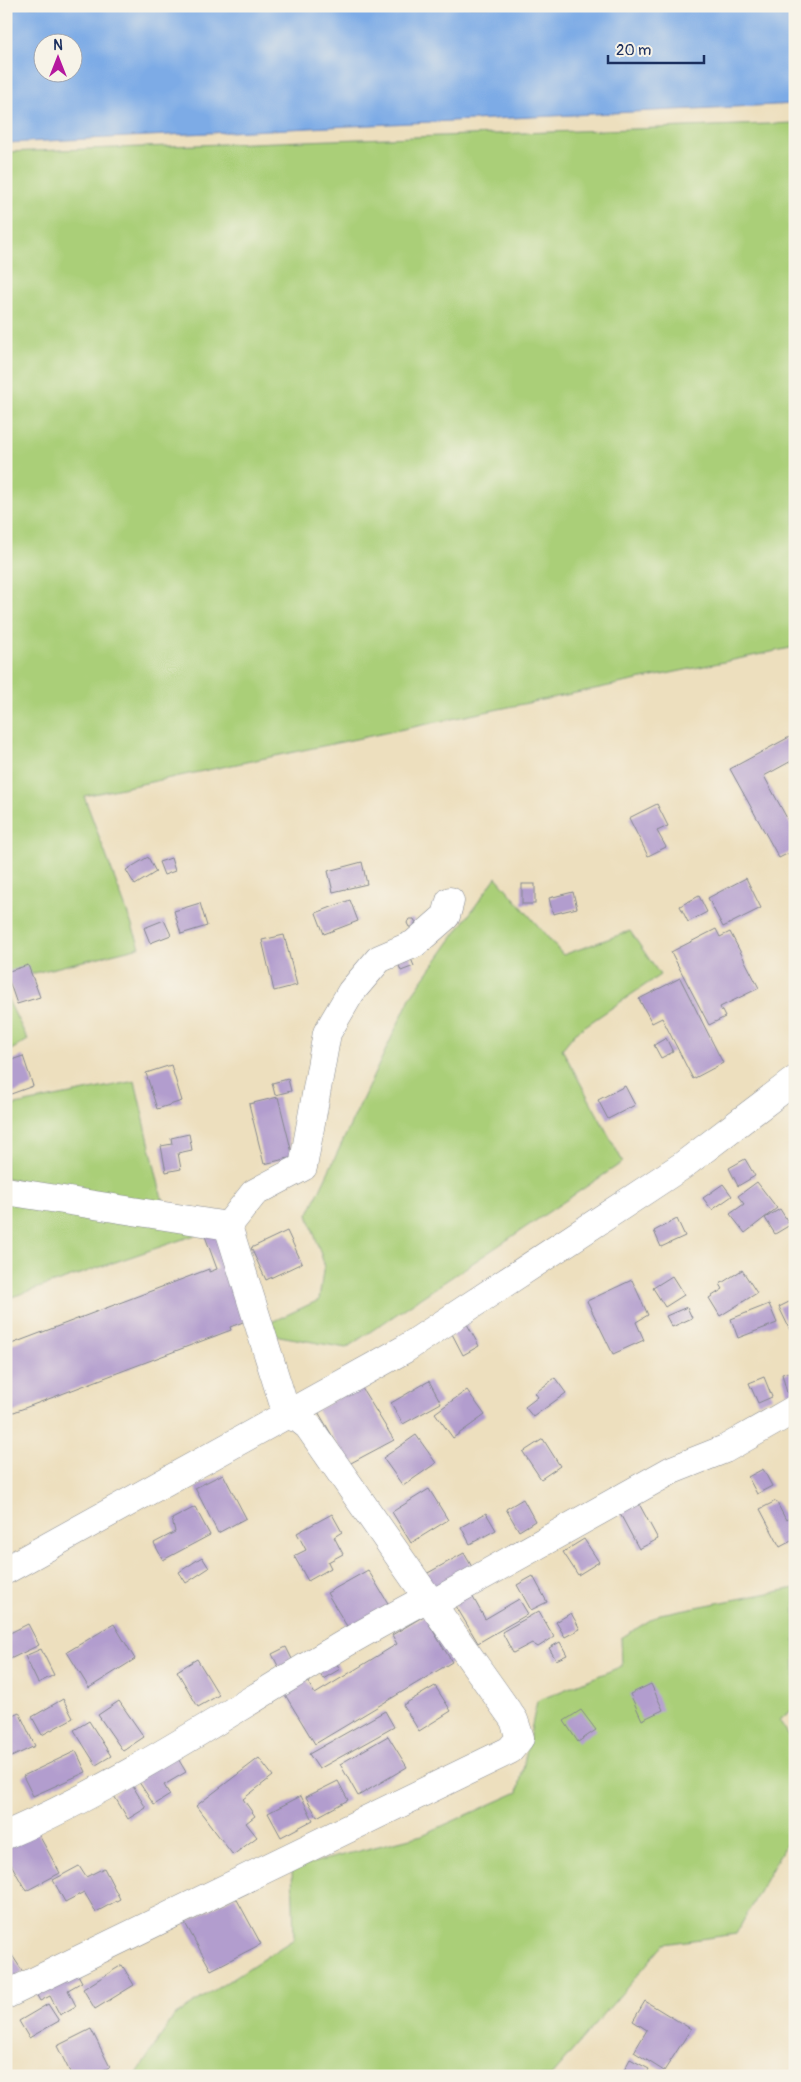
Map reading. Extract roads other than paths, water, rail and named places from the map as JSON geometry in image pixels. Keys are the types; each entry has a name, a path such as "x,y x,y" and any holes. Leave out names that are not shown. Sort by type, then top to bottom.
{"street":[{"path":"228,1226 254,1193 304,1166 327,1033 351,992 379,959 414,944 446,916 450,902"},
{"path":"6,1570 405,1349 682,1166 795,1080"},
{"path":"6,1191 228,1226"},
{"path":"6,1995 510,1750 520,1738 514,1720 308,1426 299,1419 287,1414 228,1226"},
{"path":"6,1835 58,1813 235,1712 335,1649 429,1601 672,1470 725,1449 795,1409"}],"water":[{"path":"6,6 795,6 795,104 6,143"}]}
